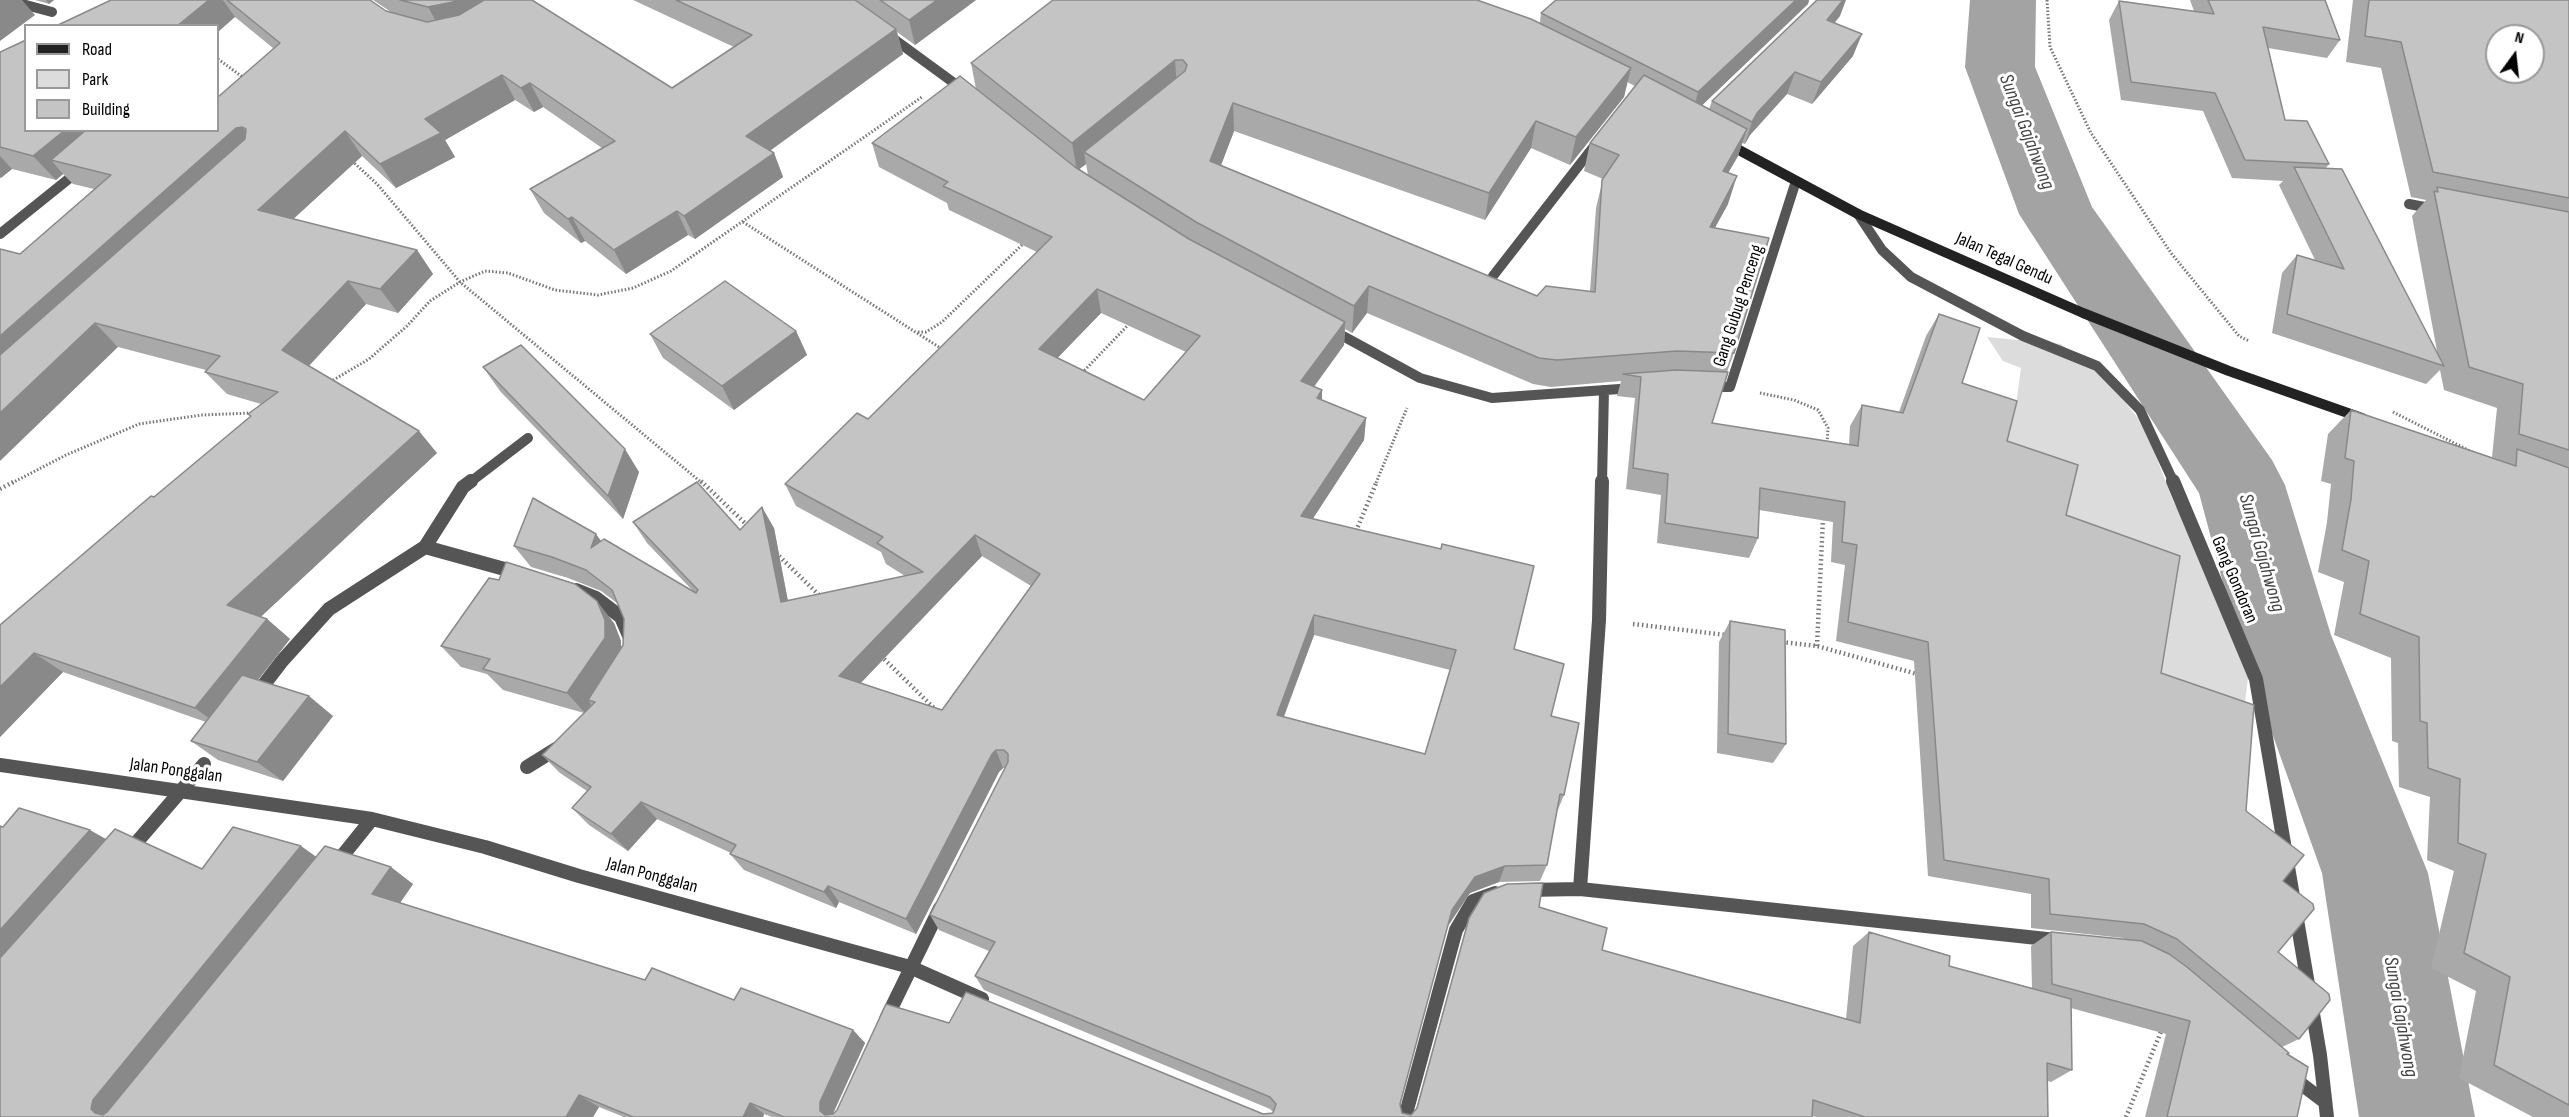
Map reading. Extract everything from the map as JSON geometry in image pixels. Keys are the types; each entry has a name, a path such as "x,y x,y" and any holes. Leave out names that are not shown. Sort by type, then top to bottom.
{"street":[{"path":"7,0 52,12"},
{"path":"876,26 977,100"},
{"path":"1493,276 1604,132"},
{"name":"Jalan Tegal Gendu","path":"1714,135 1858,214 2083,313 2229,371 2375,423"},
{"path":"0,234 92,160"},
{"name":"Gang Gubug Penceng","path":"1699,386 1730,387 1796,182"},
{"path":"2409,204 2444,210"},
{"name":"Gang Gondoran","path":"1858,214 1882,250 1911,277 2023,336 2097,366 2140,410 2165,461 2256,679 2320,1055 2326,1109"},
{"path":"1317,322 1420,378 1492,398 1647,387"},
{"path":"1580,889 1599,620 1604,390"},
{"path":"247,708 282,661 329,609 425,547 463,487 528,438"},
{"path":"425,547 532,577"},
{"path":"565,586 596,598 621,617 630,639 630,650"},
{"path":"527,766 570,741"},
{"path":"119,863 208,759"},
{"name":"Jalan Ponggalan","path":"0,765 372,819 485,847 579,876 910,966 997,1006"},
{"path":"327,875 372,819"},
{"path":"1405,1117 1456,930 1473,901 1500,891 1580,889 2074,942"},
{"path":"881,1031 910,966 948,892"},
{"path":"2283,1070 2326,1109"}],"path":[{"path":"2047,0 2050,47 2091,133 2170,253 2239,336 2250,341"},
{"path":"219,60 246,79"},
{"path":"322,387 369,359 407,326 430,301 460,282 485,271 508,273 555,290 598,295 633,288 671,271 950,78"},
{"path":"344,155 377,184 460,282 716,494 750,527"},
{"path":"743,222 950,355"},
{"path":"916,332 926,332 942,322 1025,242"},
{"path":"1079,375 1136,315"},
{"path":"1353,539 1420,378"},
{"path":"1730,387 1794,400 1818,410 1828,428 1827,451"},
{"path":"2385,409 2480,455"},
{"path":"0,489 75,451 139,424 202,415 255,413"},
{"path":"1816,646 1824,508"},
{"path":"776,552 826,603"},
{"path":"1599,620 1736,636"},
{"path":"1771,640 1816,646 1921,675"},
{"path":"878,652 937,711 926,707"},
{"path":"2126,1117 2158,1035 2164,1026"}],"green space":[{"path":"1987,337 2061,344 2109,382 2145,427 2173,501 2253,639 2245,702 2165,696 1995,461 2015,412 2021,368 2003,361"}],"building":[{"path":"111,0 209,0 179,24 60,24"},
{"path":"227,0 370,0 386,11 427,22 459,15 484,0 532,0 672,88 752,35 676,0 855,0 896,29 746,136 774,153 684,216 677,211 614,250 572,217 568,219 530,189 615,141 530,83 521,88 502,75 425,119 441,133 380,164 345,131 258,210 417,250 380,289 348,281 282,350 419,431 227,605 267,619 195,708 34,653 0,687 0,625 151,496 154,497 251,416 248,414 278,392 205,372 220,356 95,323 0,413 0,355 245,139 246,129 236,128 0,336 0,249 20,254 111,175 51,160 84,132 219,132 219,96 280,43"},
{"path":"400,0 456,0 428,7"},
{"path":"880,0 937,0 909,20"},
{"path":"1053,0 1477,0 1531,19 1631,68 1576,137 1536,121 1489,193 1233,103 1210,161 1537,296 1546,286 1595,292 1602,180 1619,155 1590,143 1644,75 1747,129 1723,171 1737,176 1710,227 1769,238 1734,353 1677,351 1557,360 1539,358 1369,286 1354,306 1196,222 1084,152 1185,71 1187,65 1183,60 1175,60 1072,143 971,63"},
{"path":"1556,0 1796,0 1698,92 1541,13"},
{"path":"1817,0 1843,0 1827,20 1862,34 1821,82 1795,72 1757,113 1752,122 1712,101"},
{"path":"2208,0 2325,0 2340,40 2263,27 2285,120 2307,121 2329,164 2245,160 2215,93 2131,82 2119,1 2214,14"},
{"path":"2369,0 2569,0 2569,198 2433,172 2401,42 2365,36"},
{"path":"24,41 24,132 63,132 33,156 0,147 0,52"},
{"path":"960,76 1075,167 1189,239 1345,322 1301,381 1322,390 1317,398 1366,418 1301,516 1441,549 1442,544 1534,566 1514,649 1564,664 1551,716 1579,723 1564,795 1560,794 1547,865 1505,866 1475,877 1452,910 1400,1104 1402,1113 1411,1115 1417,1108 1469,918 1484,893 1507,884 1543,883 1539,907 1607,928 1602,950 1860,1023 1869,932 1950,956 1949,966 2071,999 2072,1070 2047,1063 2048,1117 1865,1117 1813,1100 1812,1117 784,1117 750,1103 743,1117 633,1117 579,1095 566,1117 0,1117 0,958 115,829 202,869 233,827 301,846 93,1100 91,1109 95,1113 103,1115 107,1112 325,846 391,867 372,894 645,980 652,968 734,1000 741,988 853,1030 820,1102 820,1111 825,1115 833,1114 837,1110 886,1004 949,1023 966,992 1263,1114 1273,1113 1276,1104 1270,1097 975,976 995,942 930,915 1008,762 1008,754 1004,750 996,750 992,754 906,919 828,886 824,892 730,854 736,845 641,802 611,834 572,808 591,787 542,755 595,702 588,700 623,645 624,619 612,590 586,570 514,546 533,498 596,534 591,548 604,539 696,593 698,590 633,522 697,482 740,530 762,507 781,602 923,572 877,543 883,537 785,484 857,413 868,419 1052,237 943,186 948,182 872,143","holes":["1097,289 1200,336 1144,400 1039,349","975,535 1040,574 942,710 839,676","1314,615 1456,650 1425,754 1277,715"]},
{"path":"2294,167 2342,169 2444,366 2287,314 2297,255 2344,269"},
{"path":"2437,187 2569,212 2569,450 2519,434 2523,384 2469,367 2434,191 2438,192"},
{"path":"725,281 796,331 722,386 650,334"},
{"path":"1939,314 1980,328 1962,383 2017,401 2007,441 2078,465 2066,515 2180,556 2161,673 2254,705 2246,811 2304,855 2283,881 2313,904 2314,909 2278,952 2329,994 2330,1000 2299,1039 2177,939 2144,924 2050,914 2049,879 1944,860 1928,642 1848,622 1857,545 1842,542 1845,502 1760,488 1758,538 1665,523 1668,474 1633,468 1641,377 1623,374 1676,370 1728,372 1712,423 1858,446 1862,405 1903,413"},
{"path":"521,345 625,449 608,496 483,367"},
{"path":"2351,410 2516,466 2517,449 2569,468 2569,1105 2494,1065 2510,977 2464,953 2486,854 2458,843 2460,779 2428,768 2427,723 2420,721 2419,637 2360,614 2369,561 2342,550 2351,499 2354,461 2345,458"},
{"path":"506,562 575,584 597,601 605,620 605,638 567,693 483,669 490,659 441,646 489,578 499,580"},
{"path":"1730,621 1785,630 1786,744 1728,734"},
{"path":"242,675 309,696 257,762 191,741"},
{"path":"19,808 90,830 0,930 0,826 3,827"},
{"path":"2051,932 2142,941 2169,954 2187,967 2289,1053 2287,1054 2308,1067 2297,1117 2167,1117 2190,1021 2052,984"}],"waterway":[{"name":"Sungai Gajahwong","path":"2003,0 2000,67 2057,214 2241,485 2284,635 2375,873 2417,1117"}]}
